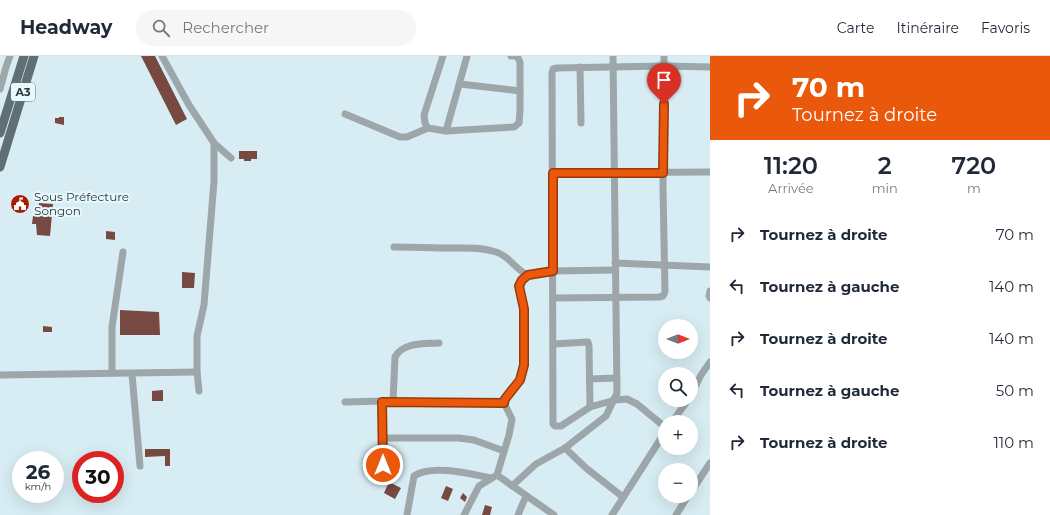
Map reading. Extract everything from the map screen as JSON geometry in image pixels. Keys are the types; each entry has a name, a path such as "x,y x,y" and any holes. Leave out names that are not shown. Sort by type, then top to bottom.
{"main road":[{"name":"A3","path":"2,122 24,56"},
{"name":"A3","path":"0,167 34,56"},
{"path":"2,122 12,128"}],"street":[{"path":"0,89 10,56"},
{"path":"162,56 189,105 214,143 232,158"},
{"path":"428,128 424,122 424,115 443,56"},
{"path":"446,131 468,56"},
{"path":"345,114 400,137 407,137 428,128 446,131 514,127 519,123 520,62 517,56 511,56"},
{"path":"512,486 536,464 564,448 606,416 615,400 617,393 613,56"},
{"path":"554,298 663,296 665,265 663,173 664,56"},
{"path":"658,421 637,404 627,399 615,400 590,407 560,426 555,426 553,424 554,298 552,73 553,69 557,68 580,67 613,68 664,66 710,68"},
{"path":"580,67 581,123"},
{"path":"460,84 520,91"},
{"path":"198,391 197,336 204,305 214,181 214,143"},
{"path":"553,173 710,172"},
{"path":"394,247 476,249 496,252 514,263 520,272 528,275 553,271 615,267 665,265 710,267"},
{"path":"112,373 112,326 124,252"},
{"path":"464,515 479,486 494,477 509,436 512,419 504,403 505,399 520,380 524,365 524,309 519,286 522,280 528,275"},
{"path":"710,291 710,298"},
{"path":"553,344 588,342 590,407"},
{"path":"393,402 396,357 398,352 402,348 414,345 438,343"},
{"path":"698,381 710,362"},
{"path":"0,376 197,372"},
{"path":"132,374 140,466"},
{"path":"590,378 617,378"},
{"path":"345,402 504,403"},
{"path":"382,402 383,465"},
{"path":"383,438 459,438 474,440 504,451"},
{"path":"612,515 658,443"},
{"path":"564,448 586,468 623,497"},
{"path":"698,481 710,463"},
{"path":"407,515 414,476 419,472 436,471 468,473 494,477 512,486 554,515"},
{"path":"518,515 526,496"},
{"path":"676,515 684,503"}],"building":[{"path":"141,56 155,56 187,119 176,125"},
{"path":"64,117 64,125 55,123 55,118"},
{"path":"239,151 257,151 257,159 244,161 244,159 239,159"},
{"path":"39,203 53,204 50,236 37,235 36,224 32,224 33,216 37,216"},
{"path":"106,231 115,232 115,240 106,239"},
{"path":"182,272 195,273 194,288 182,288"},
{"path":"120,310 159,312 160,335 120,335"},
{"path":"43,326 52,327 52,332 43,332"},
{"path":"163,390 163,401 152,401 152,391"},
{"path":"145,449 170,449 170,466 165,466 165,456 145,457"},
{"path":"389,482 401,488 395,499 384,493"},
{"path":"446,486 453,489 448,501 441,498"},
{"path":"463,493 467,497 465,502 460,498"},
{"path":"485,505 492,507 490,515 482,515"}],"place":[{"name":"Sous Préfecture Songon","path":"20,204"}],"route":[{"path":"383,465 382,402 504,403 505,399 520,380 524,365 524,309 522,294 519,286 522,280 528,275 553,271 553,173 663,173 664,104"}]}
